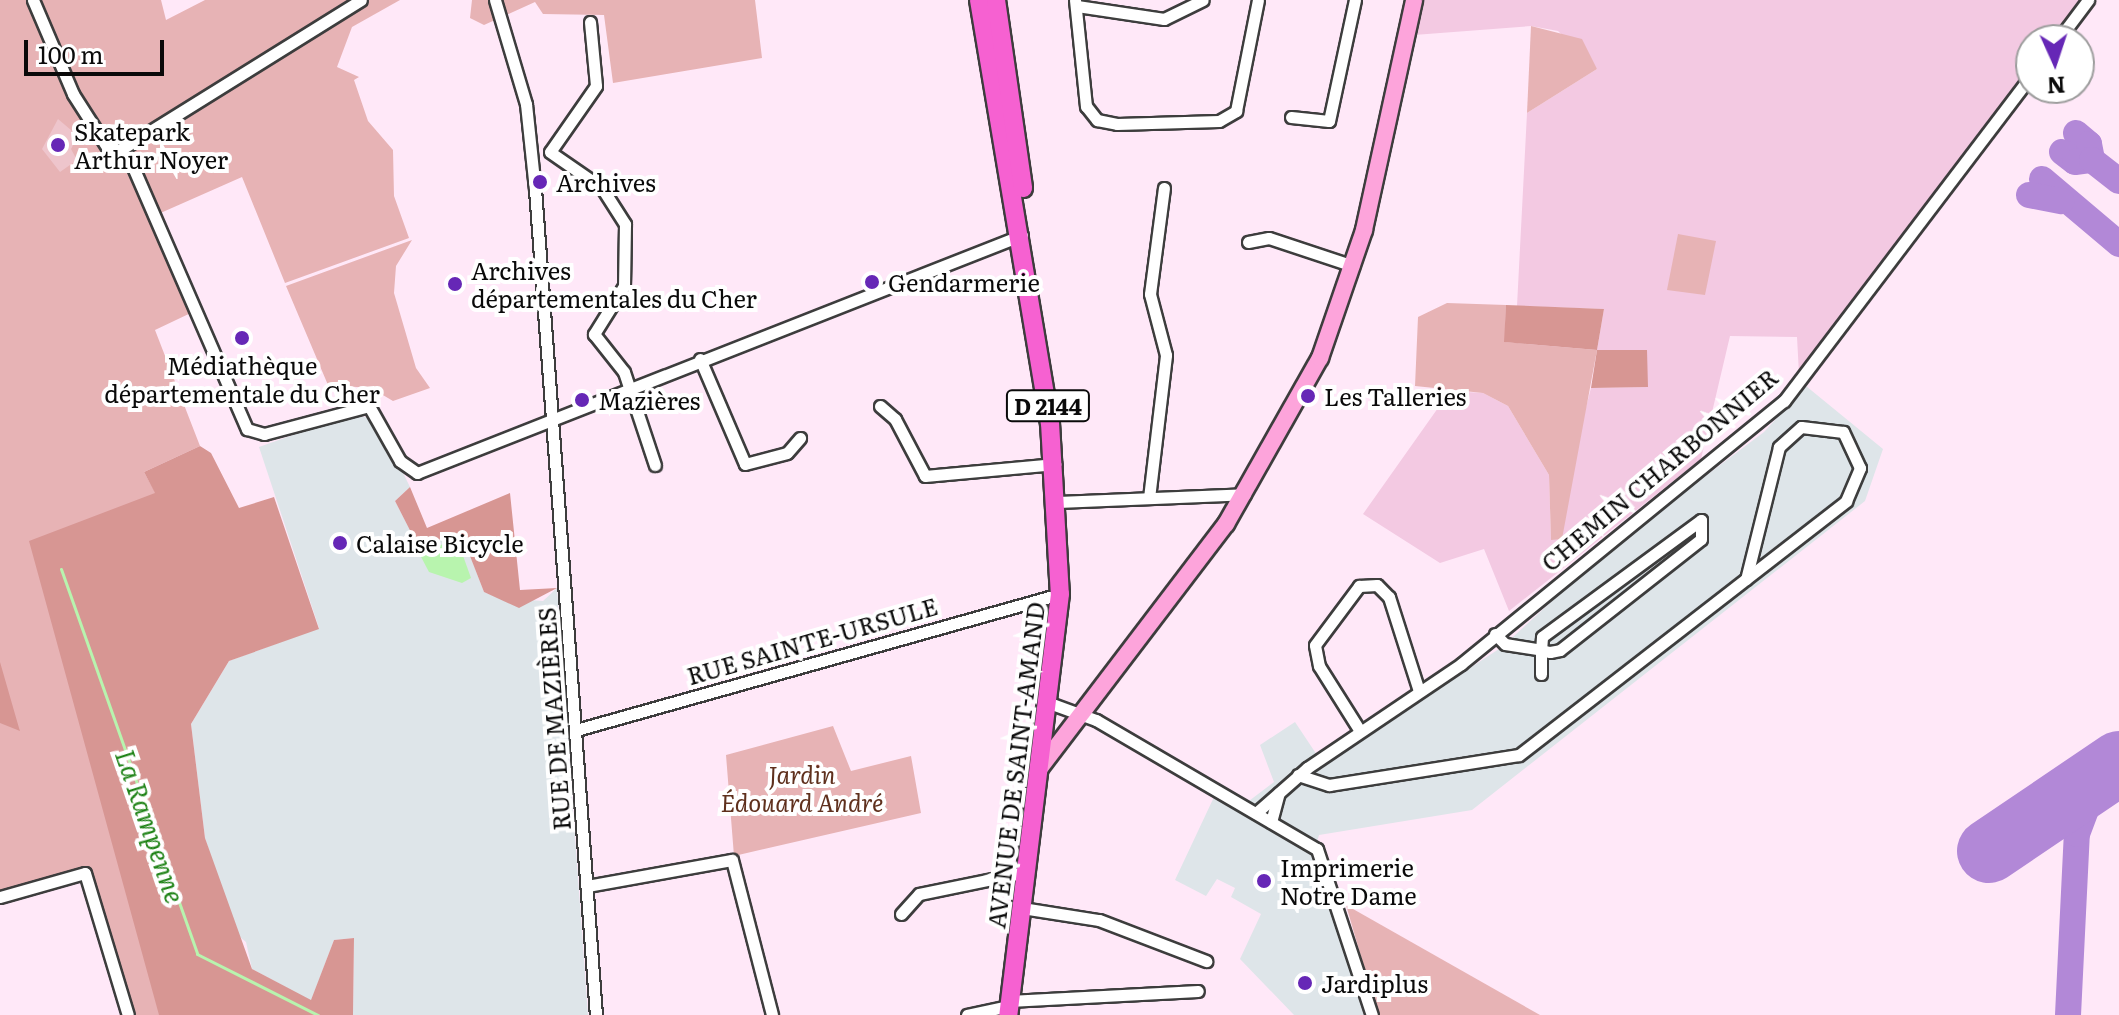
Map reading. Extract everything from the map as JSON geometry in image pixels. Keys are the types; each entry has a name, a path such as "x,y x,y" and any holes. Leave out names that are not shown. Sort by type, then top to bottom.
{"main road":[{"path":"1040,768 1245,494 1320,358 1353,266 1414,0"},
{"name":"AVENUE DE SAINT-AMAND","path":"988,5 1055,464 1060,594 1052,704 1040,768 1009,1007"}],"street":[{"path":"33,0 112,155 361,0"},
{"name":"RUE DE MAZIÈRES","path":"495,0 520,77 531,151 596,1015"},
{"path":"1198,1 1164,19 1076,3 1086,106 1097,120 1192,122 1236,111 1258,0"},
{"path":"1291,117 1329,121 1355,0"},
{"path":"2070,24 2088,0"},
{"path":"550,149 596,86 590,22"},
{"name":"CHEMIN CHARBONNIER","path":"1256,813 1298,775 1495,634 1784,401 2015,96"},
{"path":"531,151 550,149 602,188 625,224 624,286 594,334 630,387 655,465"},
{"path":"120,150 156,215 247,429 264,434 369,406 400,461 417,473 700,359 1023,235"},
{"path":"1149,498 1166,355 1150,294 1164,188"},
{"path":"1248,242 1269,238 1353,266"},
{"path":"700,359 745,464 787,453 800,438"},
{"path":"880,406 895,419 925,476 1055,464"},
{"path":"1298,775 1329,785 1519,755 1746,579 1846,501 1860,468 1843,432 1801,427 1779,447 1746,579"},
{"path":"1057,502 1245,494"},
{"path":"1495,634 1505,644 1541,650 1560,650 1701,539 1701,520 1693,519 1542,637 1541,650 1541,674"},
{"path":"1360,731 1319,666 1315,645 1359,586 1377,585 1389,597 1419,691"},
{"name":"RUE SAINTE-URSULE","path":"576,730 1060,594"},
{"path":"1052,704 1083,714 1256,813 1327,864 1372,1015"},
{"path":"1271,822 1279,793"},
{"path":"587,886 732,860 772,1015"},
{"path":"901,914 919,894 1026,872"},
{"path":"0,897 85,873 128,1015"},
{"path":"1022,908 1099,920 1206,961"},
{"path":"967,1015 1009,1007 1198,991"}],"shaded area":[{"path":"1422,0 2084,0 2065,24 2015,24 2015,90 1799,374 1797,337 1730,336 1701,459 1509,611 1484,549 1440,563 1363,514 1450,391 1483,393 1508,406 1549,475 1551,540 1591,388 1648,387 1597,350 1604,309 1517,306 1527,113 1597,69 1558,31 1531,26 1414,35"},
{"name":"Skatepark Arthur Noyer","path":"58,119 78,136 71,149 77,160 60,172 42,149"},
{"path":"1506,305 1604,309 1597,350 1504,342"},
{"path":"1597,350 1647,350 1648,387 1591,388"},
{"path":"1806,386 1883,449 1865,501 1472,810 1319,835 1313,856 1364,1015 1294,1015 1240,959 1261,914 1231,897 1235,888 1217,879 1206,896 1175,880 1214,797 1237,810 1274,782 1260,745 1295,722 1323,764 1502,647 1611,547 1764,432"},
{"path":"352,414 377,420 410,487 395,501 418,545 461,532 484,592 499,598 543,601 557,588 588,1015 353,1015 354,938 334,940 311,1001 252,969 246,942 235,933 205,838 191,724 229,661 319,628 259,447"},
{"path":"200,446 211,453 239,508 274,497 319,629 229,661 191,724 205,838 252,969 311,1000 334,940 354,938 353,1015 159,1015 29,541 155,493 144,472"},
{"path":"410,487 427,528 510,493 520,590 557,588 519,608 484,592 461,533 418,546 395,501"},
{"path":"457,539 471,578 462,583 429,572 419,553"},
{"path":"0,662 19,728 20,731 0,723"}],"green space":[{"path":"0,0 161,0 166,20 205,0 400,0 352,27 337,67 359,77 354,80 368,121 393,150 394,196 409,238 285,283 242,177 156,215 195,311 155,330 200,446 144,472 155,492 159,1015 128,1015 85,873 0,897"},
{"path":"472,0 755,0 762,58 613,83 604,15 543,14 535,2 484,25 470,18"},
{"path":"1531,26 1582,39 1597,69 1527,113"},
{"path":"1678,234 1716,241 1705,295 1667,290"},
{"path":"412,240 396,266 394,293 416,368 430,388 393,401 371,388 328,385 286,286"},
{"path":"1447,303 1506,305 1505,342 1597,350 1562,539 1551,540 1549,475 1508,406 1483,393 1415,386 1418,317"},
{"name":"Jardin Édouard André","path":"833,726 851,771 911,756 921,813 734,856 726,755"},
{"path":"1346,905 1540,1015 1378,1015"}],"waterway":[{"name":"La Rampenne","path":"61,569 197,954 318,1015"}],"taxiway":[{"path":"2076,133 2089,144 2092,160"},
{"path":"2062,152 2075,162 2092,160 2119,181"},
{"path":"2042,179 2119,244"},
{"path":"2029,195 2061,201"},
{"path":"2068,1015 2077,834 2092,794 2112,768"}],"runway":[{"path":"1989,851 2119,763"}],"place":[{"name":"Skatepark Arthur Noyer","path":"58,145"},
{"name":"Archives","path":"540,182"},
{"name":"Gendarmerie","path":"872,282"},
{"name":"Archives départementales du Cher","path":"455,284"},
{"name":"Médiathèque départementale du Cher","path":"242,338"},
{"name":"Les Talleries","path":"1308,396"},
{"name":"Mazières","path":"582,400"},
{"name":"Calaise Bicycle","path":"340,543"},
{"name":"Imprimerie Notre Dame","path":"1264,881"},
{"name":"Jardiplus","path":"1305,983"}]}
